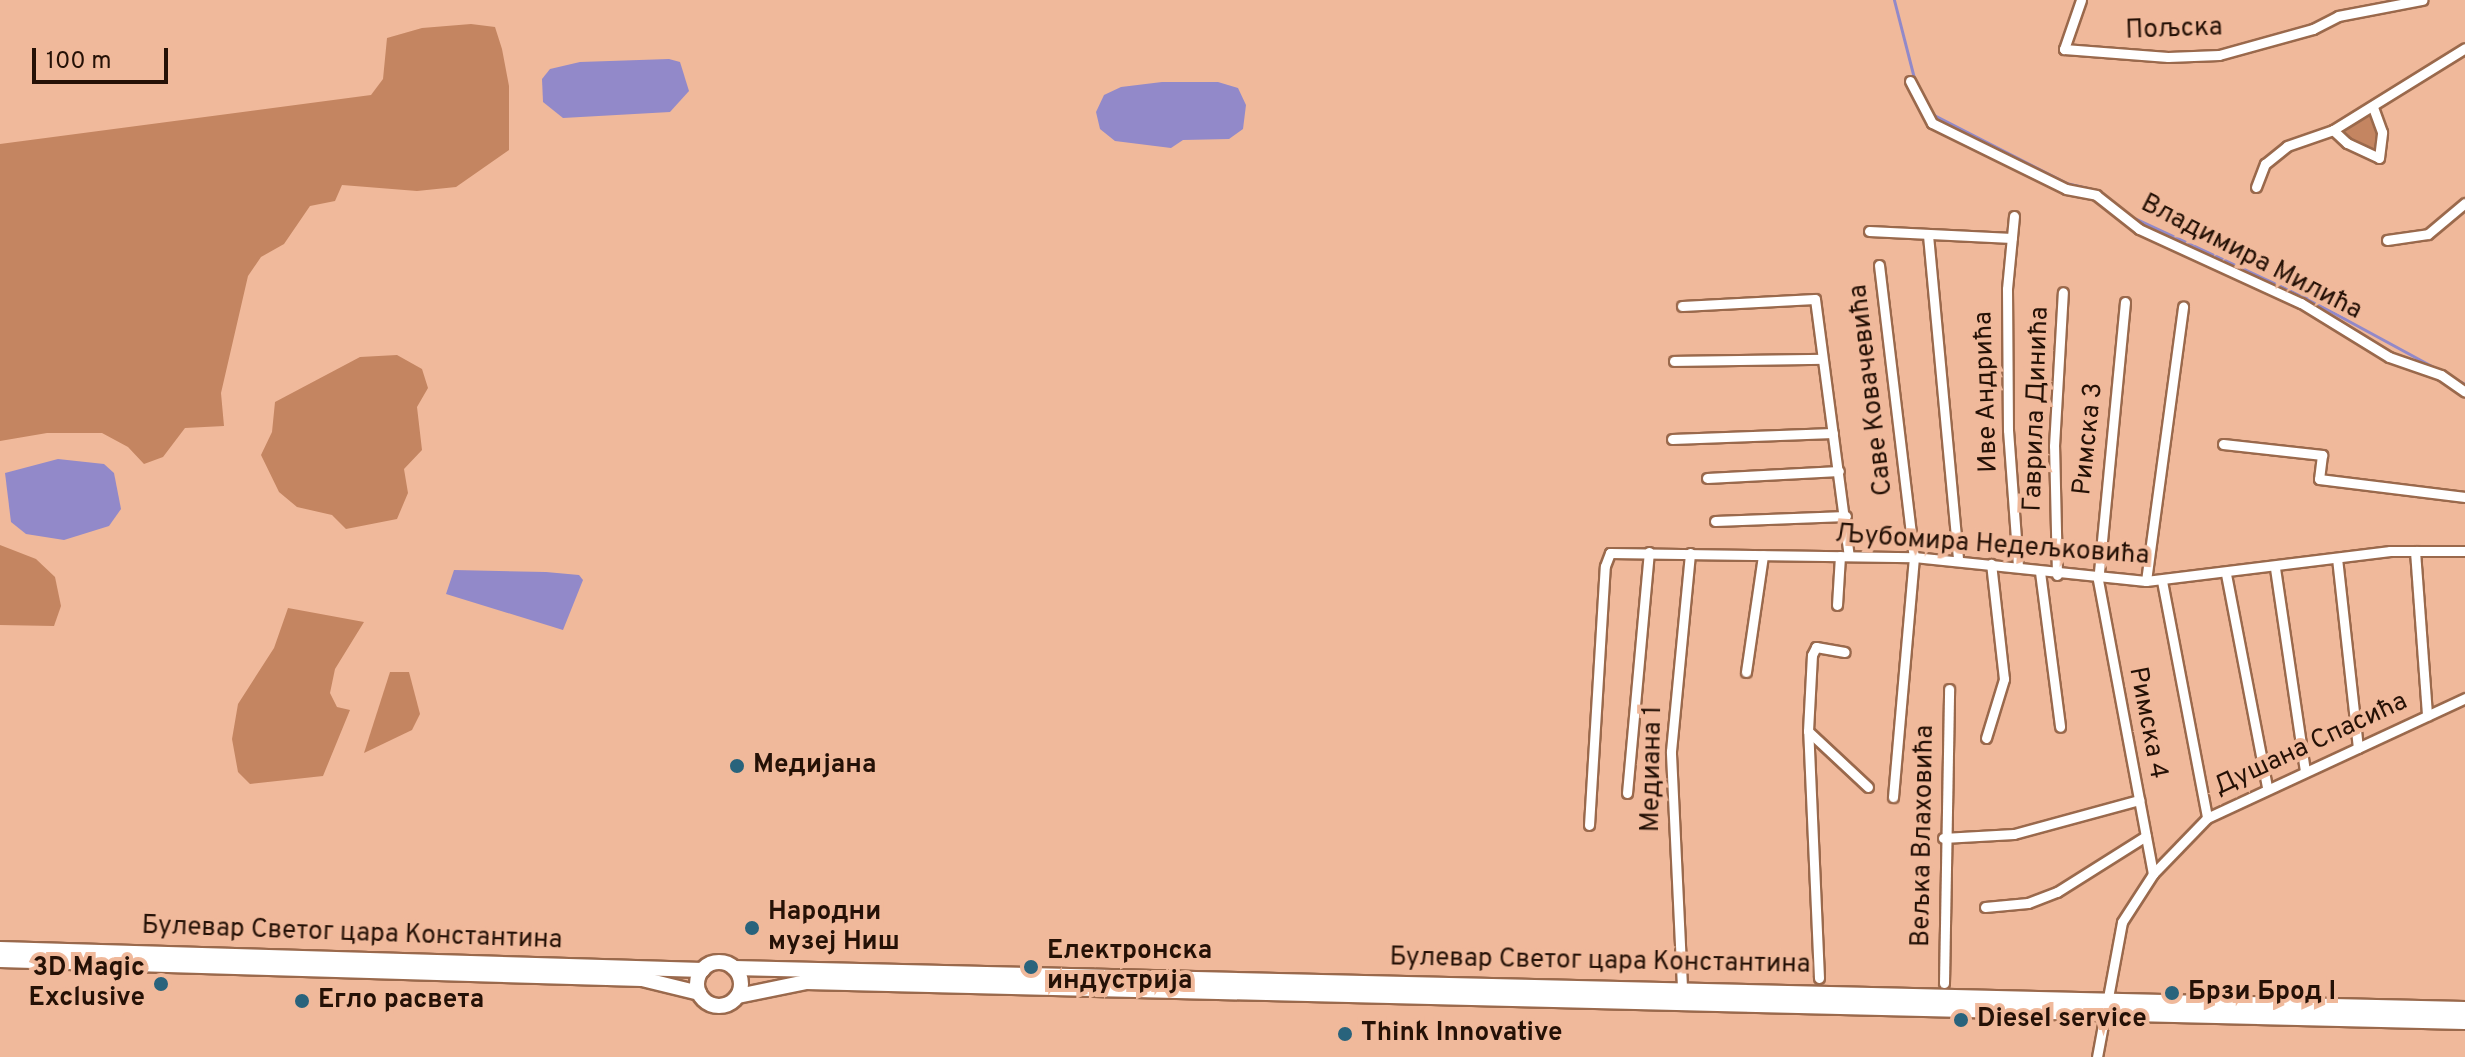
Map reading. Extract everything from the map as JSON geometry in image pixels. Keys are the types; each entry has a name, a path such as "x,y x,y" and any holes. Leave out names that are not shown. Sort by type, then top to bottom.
{"main road":[{"name":"Булевар Светог цара Константина","path":"0,949 703,970"},
{"name":"Булевар Светог цара Константина","path":"0,960 642,979 699,993"},
{"path":"717,963 734,968 741,984 738,996 716,1006 699,993 703,970 717,963"},
{"name":"Булевар Светог цара Константина","path":"734,968 1682,987 2465,1022"},
{"name":"Булевар Светог цара Константина","path":"738,996 806,982 2465,1009"}],"street":[{"name":"Пољска","path":"2081,0 2064,49 2122,56 2219,55 2313,29 2338,16 2422,0"},
{"path":"2256,187 2262,169 2280,151 2333,130 2465,48"},
{"name":"Владимира Милића","path":"1910,81 1932,123 2066,189 2096,195 2139,229 2301,303 2389,357 2441,375 2465,392"},
{"path":"2333,130 2347,143 2379,158 2382,132 2373,107"},
{"path":"2387,240 2428,234 2465,203"},
{"name":"Иве Андрића","path":"2014,216 2007,289 2008,430 2018,567"},
{"path":"1869,231 2012,238"},
{"path":"1928,235 1958,560"},
{"name":"Саве Ковачевића","path":"1879,265 1914,557 1893,797"},
{"name":"Гаврила Динића","path":"2057,575 2054,460 2063,292"},
{"path":"1682,306 1815,299 1846,516 1845,556 1837,605"},
{"name":"Римска 3","path":"2098,580 2125,302"},
{"path":"2146,581 2183,306"},
{"path":"1674,361 1822,359"},
{"path":"1672,439 1833,433"},
{"path":"2223,444 2322,455 2319,479 2465,497"},
{"path":"1707,478 1839,471"},
{"path":"1715,521 1846,516"},
{"path":"2415,551 2427,716"},
{"name":"Љубомира Недељковића","path":"1589,825 1603,581 1610,553 1914,557 2018,567 2098,580 2162,581 2337,558 2415,551 2465,551"},
{"path":"1627,793 1649,552"},
{"name":"Медиана 1","path":"1682,987 1671,751 1690,553"},
{"path":"1746,672 1763,555"},
{"path":"2337,558 2358,748"},
{"path":"1986,738 2004,679 1991,564"},
{"path":"2275,568 2305,771"},
{"path":"2040,572 2060,727"},
{"path":"2226,574 2267,786"},
{"name":"Римска 4","path":"2098,580 2153,874"},
{"path":"2162,581 2207,818"},
{"path":"1819,978 1808,731 1813,649 1845,652"},
{"name":"Вељка Влаховића","path":"1944,983 1943,838 1949,689"},
{"name":"Душана Спасића","path":"2097,1057 2104,1004 2122,922 2153,874 2207,818 2267,786 2465,698"},
{"path":"1808,731 1868,787"},
{"path":"1943,838 2014,834 2139,800"},
{"path":"1985,907 2028,903 2057,892 2146,836"}],"shaded area":[{"path":"471,24 495,27 502,49 509,86 509,150 456,187 417,191 342,185 335,201 310,206 284,244 261,257 248,276 221,393 224,426 185,428 163,457 144,464 128,447 102,433 47,433 0,441 0,144 371,95 383,79 387,38 422,28"},
{"path":"669,59 680,62 689,91 670,112 563,118 543,102 542,79 550,69 580,62"},
{"path":"1162,82 1218,82 1238,88 1246,105 1243,129 1229,139 1183,140 1171,148 1115,141 1100,129 1096,112 1104,95 1121,87"},
{"path":"2371,113 2378,129 2377,149 2372,152 2341,132"},
{"path":"397,355 422,369 428,388 417,407 422,450 404,469 408,493 397,519 346,529 332,515 297,507 279,492 261,455 272,432 275,402 360,357"},
{"path":"58,459 104,464 114,473 121,509 109,526 64,540 26,534 11,522 5,473"},
{"path":"0,545 36,559 55,577 61,606 54,626 0,625"},
{"path":"454,570 546,572 579,575 583,580 563,630 446,594"},
{"path":"288,608 364,622 335,669 330,693 337,707 350,710 323,776 250,784 238,772 232,739 238,704 274,648"},
{"path":"390,672 409,672 420,714 412,730 364,753"}],"waterway":[{"path":"1894,0 1915,82"},
{"path":"1930,113 2066,183 2100,191 2117,207"},
{"path":"2130,216 2310,300 2465,384"}],"place":[{"name":"Медијана","path":"737,766"},
{"name":"Народни музеј Ниш","path":"752,928"},
{"name":"Електронска индустрија","path":"1031,967"},
{"name":"3D Magic Exclusive","path":"161,984"},
{"name":"Брзи Брод I","path":"2172,993"},
{"name":"Егло расвета","path":"302,1001"},
{"name":"Diesel service","path":"1961,1020"},
{"name":"Think Innovative","path":"1345,1034"}]}
